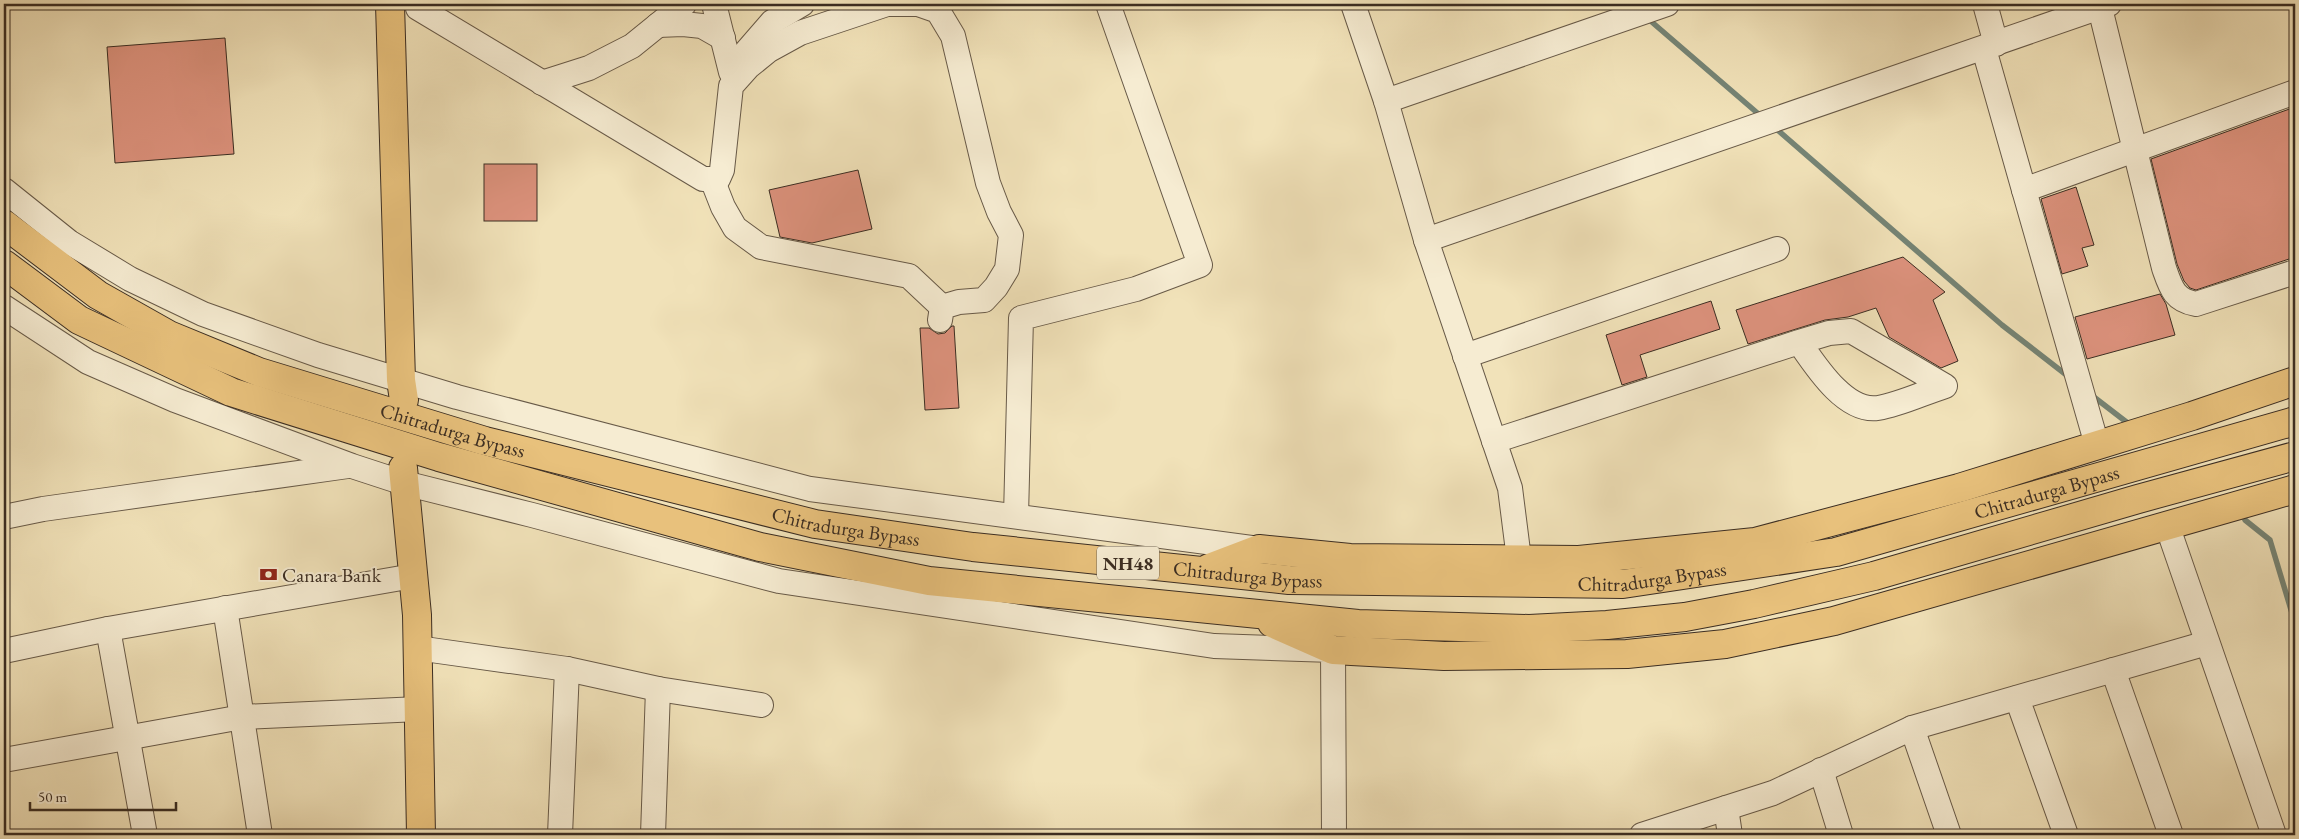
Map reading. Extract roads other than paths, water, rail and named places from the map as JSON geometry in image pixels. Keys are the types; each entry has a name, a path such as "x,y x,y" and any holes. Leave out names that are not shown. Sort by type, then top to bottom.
{"main road":[{"path":"390,4 402,390"},
{"name":"Chitradurga Bypass","path":"4,224 98,294 169,335 259,372 485,441 815,524 973,547 1289,580 1623,584 1836,552 2295,421"},
{"name":"Chitradurga Bypass","path":"4,264 79,320 231,392 448,460 760,547 929,581 1358,624 1528,629 1607,625 1685,617 1754,604 1874,576 2138,498 2295,456"},
{"path":"1203,570 1259,549 1350,558 1579,560 1755,542 1959,488 2295,381"},
{"path":"404,476 417,648 421,835"},
{"path":"1249,613 1333,650 1444,656 1530,657 1627,654 1725,644 1834,621 2295,489"}],"street":[{"path":"542,83 589,68 632,46 684,4"},
{"path":"391,39 420,6 542,83 703,179 718,179 722,170 731,79 714,4"},
{"path":"731,79 772,22 802,4"},
{"path":"712,179 723,207 735,228 761,247 909,276 941,313 959,302 984,300 996,288 1007,269 1011,235 988,183 953,36 938,11 918,4 887,4 800,33 769,50 731,79"},
{"path":"1016,516 1021,318 1136,289 1200,265 1108,4"},
{"path":"1353,4 1386,102 1426,240 1510,488 1518,560"},
{"path":"1386,102 1667,4"},
{"path":"1984,4 1990,46 2024,190 2097,445"},
{"path":"1426,240 1990,46 2103,5 2134,149 2169,284 2183,302 2196,304 2295,272"},
{"path":"658,25 683,24 702,26 723,38"},
{"path":"2024,190 2295,92"},
{"path":"4,190 69,242 130,280 203,314 318,355 402,390 457,397 810,489 1259,549"},
{"path":"1465,356 1777,249"},
{"path":"4,307 88,362 175,400 352,466 404,476 532,515 779,581 1214,646 1333,650 1334,835"},
{"path":"1494,440 1799,342 1829,333 1851,331 1945,386 1877,408 1863,407 1850,400 1836,388 1799,342"},
{"path":"4,517 43,509 352,466"},
{"path":"2167,525 2274,835"},
{"path":"4,651 225,608 413,576"},
{"path":"225,608 260,835"},
{"path":"108,630 144,835"},
{"path":"1642,835 1772,793 1912,728 2207,643"},
{"path":"417,648 567,669 658,689 761,705"},
{"path":"560,835 567,669"},
{"path":"2113,670 2171,835"},
{"path":"653,835 658,689"},
{"path":"2017,698 2066,835"},
{"path":"4,760 242,717 419,709"},
{"path":"1912,728 1949,835"},
{"path":"1821,770 1841,835"},
{"path":"1726,808 1730,835"}],"waterway":[{"path":"1646,17 1762,117"},
{"path":"1773,126 2002,325 2069,377"},
{"path":"2090,394 2129,424"},
{"path":"2245,520 2270,540 2295,623"}],"place":[{"name":"Canara Bank","path":"268,575"}]}
